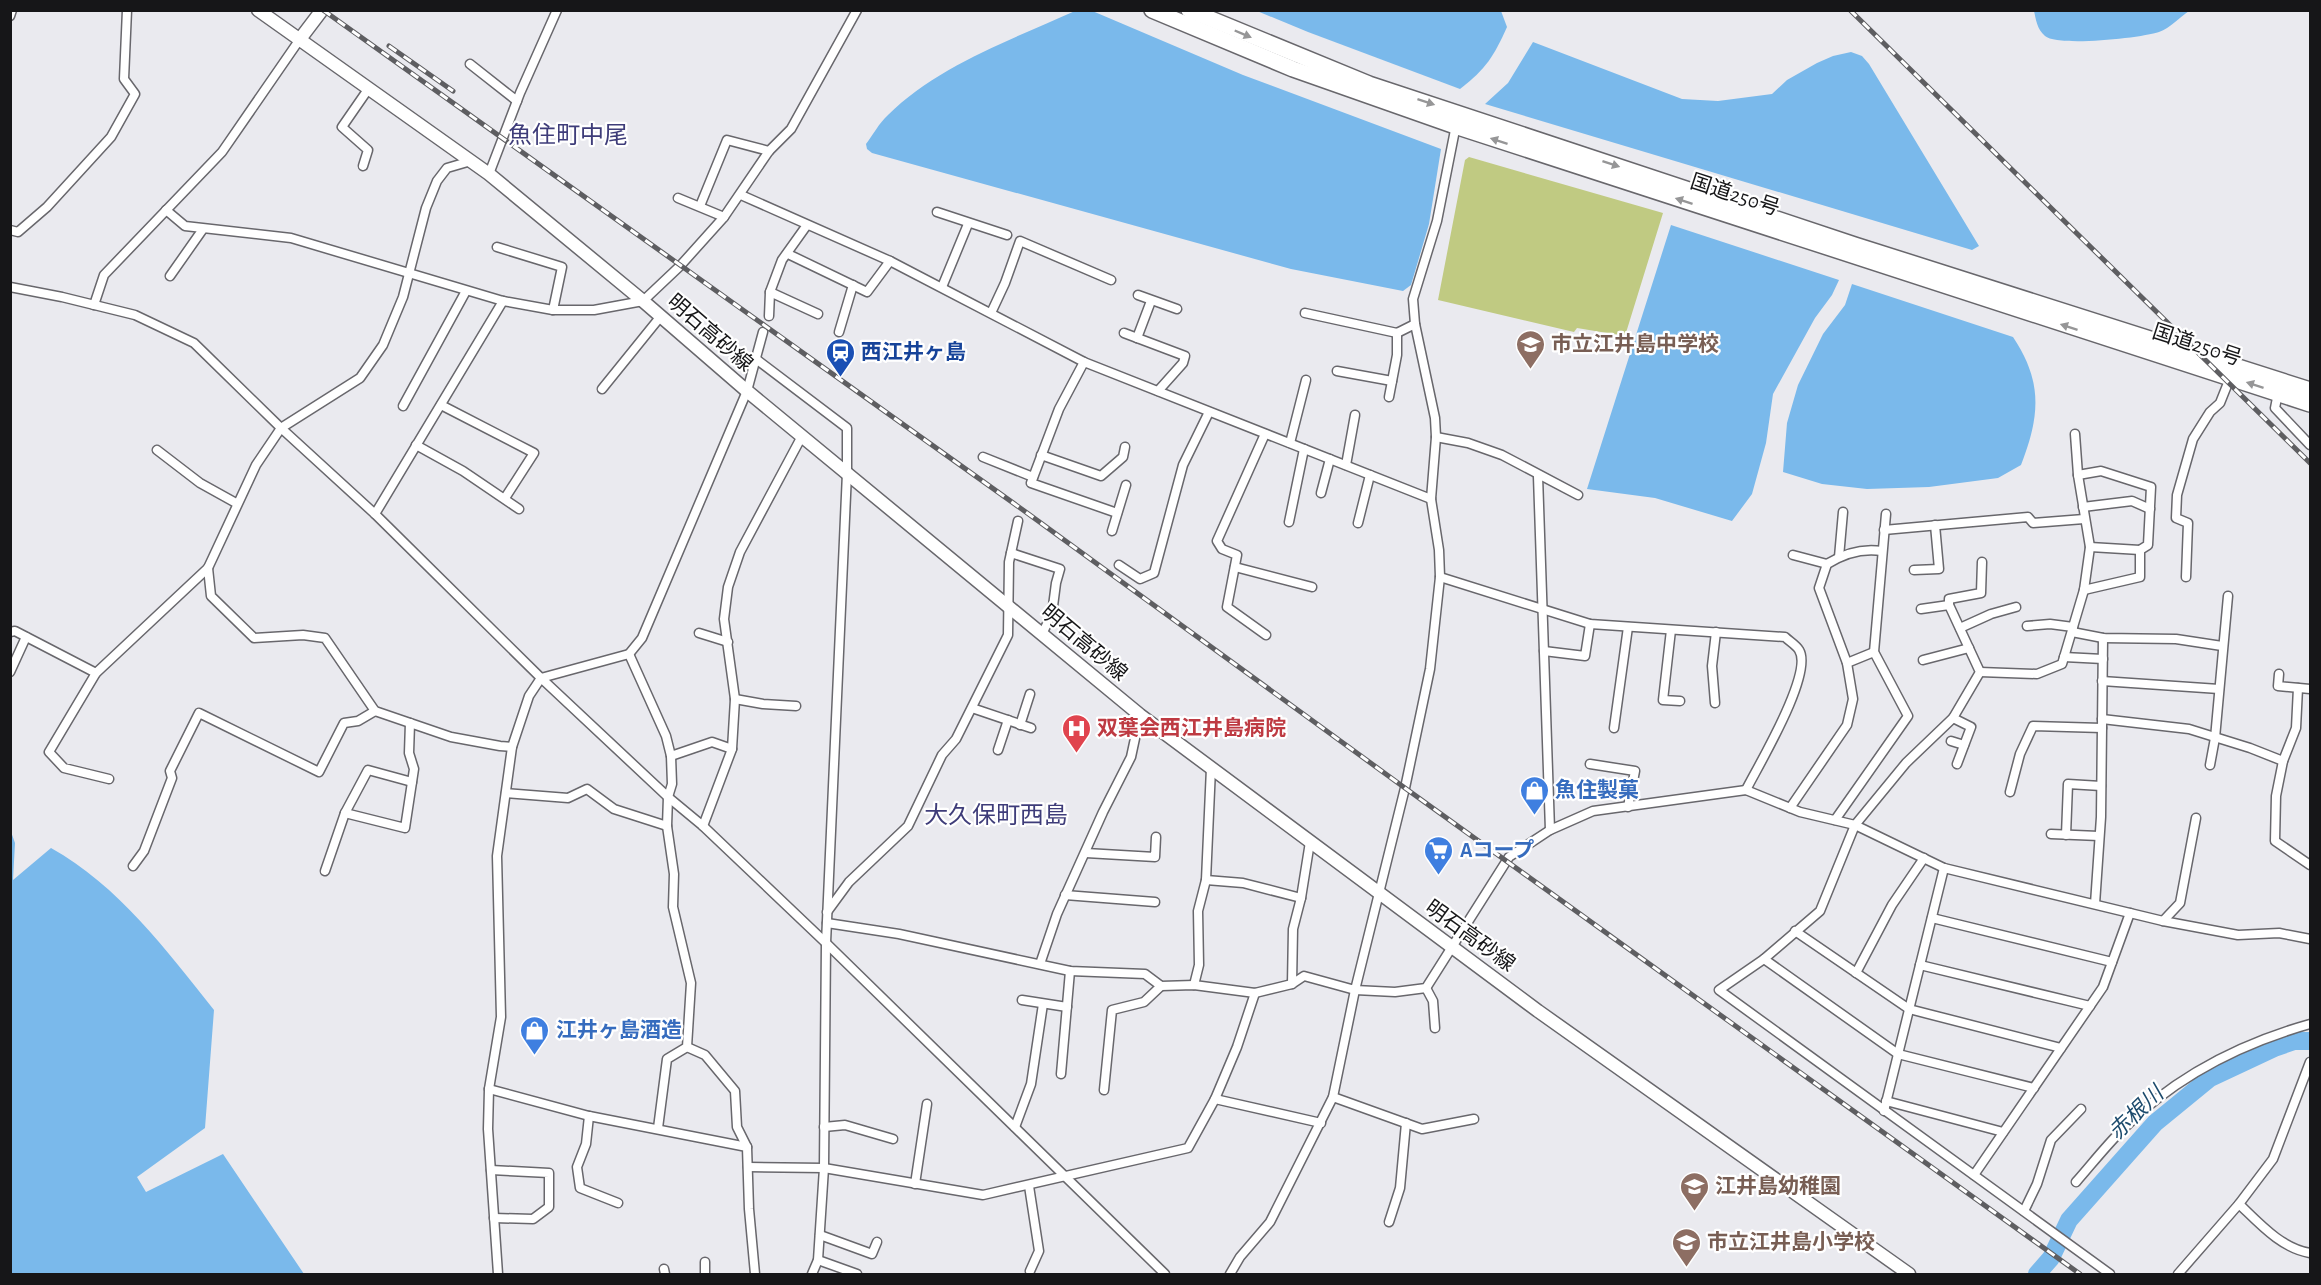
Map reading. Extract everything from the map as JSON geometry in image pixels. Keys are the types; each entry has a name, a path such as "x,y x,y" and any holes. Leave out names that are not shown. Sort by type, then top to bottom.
{"highway":[{"name":"国道250号","path":"1152,10 1293,69 2310,390"},
{"name":"国道250号","path":"1189,10 1457,120 2310,404"}],"main road":[{"name":"明石高砂線","path":"258,10 489,174 661,316 747,391 1140,715 1548,1018 1909,1275"},
{"path":"300,39 322,10"}],"street":[{"path":"10,16 12,10"},
{"path":"10,230 18,231 47,207 111,137 135,94 124,79 127,10"},
{"path":"489,174 517,101 557,10"},
{"path":"166,210 185,226 291,238 503,301 553,310 594,310 643,301 684,262 724,217 769,151 791,129 857,10"},
{"path":"94,305 104,275 222,152 300,39"},
{"path":"470,64 517,101"},
{"path":"363,166 368,150 342,127 369,88"},
{"path":"1230,1275 1240,1257 1270,1222 1334,1097 1355,990 1405,788 1430,669 1440,577 1439,550 1431,499 1436,437 1435,418 1415,324 1413,299 1437,220 1457,120"},
{"path":"700,206 727,140 769,151"},
{"path":"108,779 64,768 49,752 96,673 208,568 236,503 256,465 281,428 360,378 383,345 404,297 426,208 437,181 447,168 471,161"},
{"path":"741,195 890,261 1084,362 1431,499"},
{"path":"678,198 724,217"},
{"path":"937,212 1007,235"},
{"path":"942,287 968,224"},
{"path":"769,316 770,292 782,260 807,225"},
{"path":"170,276 203,229"},
{"path":"991,313 1020,240 1111,280"},
{"path":"497,247 562,267 553,310"},
{"path":"788,254 867,292 890,261"},
{"path":"839,332 853,285"},
{"path":"10,287 135,315 194,343 281,428 375,514 541,678 703,826 826,943 1165,1275"},
{"path":"403,406 466,291"},
{"path":"770,292 818,314"},
{"path":"1138,296 1177,309"},
{"path":"375,514 503,301"},
{"path":"1137,338 1151,301"},
{"path":"1305,313 1397,333 1415,324"},
{"path":"602,389 661,316"},
{"path":"498,1275 488,1129 489,1089 501,1017 497,856 512,747 529,696 541,678 629,654 642,638 747,391 763,332"},
{"path":"1124,333 1185,356 1183,363 1158,391"},
{"path":"1389,397 1397,355 1397,333"},
{"path":"756,359 847,428 848,473 826,923 824,1168 818,1260 812,1275"},
{"path":"1084,362 1059,409 1030,483 1117,513"},
{"path":"1337,371 1392,381"},
{"path":"2186,577 2188,523 2176,518 2177,495 2193,440 2210,412 2220,403 2230,378"},
{"path":"1290,443 1306,380"},
{"path":"2278,393 2275,408 2310,445"},
{"path":"441,405 534,453 505,498"},
{"path":"1119,565 1140,579 1154,573 1183,465 1209,412"},
{"path":"1346,465 1355,415"},
{"path":"1265,434 1217,541 1222,549 1237,555 1227,607 1266,635"},
{"path":"1980,672 2037,674 2062,664 2084,590 2090,547 2078,475 2075,434"},
{"path":"703,826 732,749 735,699 724,619 728,587 740,552 802,436"},
{"path":"1436,437 1468,443 1502,455 1538,476 1578,495"},
{"path":"416,445 463,471 519,509"},
{"path":"1041,455 1101,476 1123,457 1125,447"},
{"path":"1288,522 1304,449"},
{"path":"157,450 200,483 236,503"},
{"path":"983,458 1033,477"},
{"path":"1321,493 1330,459"},
{"path":"2078,475 2101,471 2151,487 2148,545 2140,550 2090,547"},
{"path":"1358,523 1370,475"},
{"path":"1538,476 1550,830"},
{"path":"1112,531 1126,485"},
{"path":"2083,507 2132,501 2150,509"},
{"path":"1839,557 1843,512"},
{"path":"1835,820 1908,716 1874,652 1886,514"},
{"path":"1884,530 2028,517 2033,523 2084,519"},
{"path":"827,912 849,882 908,826 942,755 956,739 1008,635 1009,562 1018,521"},
{"path":"1914,570 1939,569 1935,525"},
{"path":"1790,808 1847,725 1853,699 1847,663 1819,588 1827,564 1839,557 1870,549 1882,550"},
{"path":"2084,590 2140,577 2140,550"},
{"path":"1011,553 1060,569 1052,614 1042,634"},
{"path":"1793,555 1827,564"},
{"path":"1980,672 1949,605 1949,599 1981,593 1982,562"},
{"path":"1235,567 1312,587"},
{"path":"208,568 211,596 254,638 303,635 325,638 375,711 451,737 500,747 512,747"},
{"path":"1440,577 1590,624 1785,638 1799,650 1802,664 1791,705 1746,790"},
{"path":"2210,765 2215,738 2228,596"},
{"path":"1921,609 1949,605"},
{"path":"1960,628 1990,614 2016,607"},
{"path":"1544,651 1585,656 1590,624"},
{"path":"2027,626 2050,624 2103,638 2176,639 2222,646"},
{"path":"1614,728 1628,627"},
{"path":"1671,630 1663,700 1680,701"},
{"path":"10,632 15,631 96,673"},
{"path":"1715,703 1712,666 1716,632"},
{"path":"699,633 728,642"},
{"path":"10,672 26,637"},
{"path":"2095,904 2101,786 2103,638"},
{"path":"1923,660 1969,648"},
{"path":"1847,663 1874,652"},
{"path":"629,654 666,736 670,756 672,784 668,796 667,826 674,874 673,907 691,983 687,1047"},
{"path":"2064,657 2103,658"},
{"path":"1980,672 1953,718 1906,763 1856,825 1820,911 1764,958 1719,990 2110,1275"},
{"path":"2279,674 2278,686 2310,688"},
{"path":"2102,681 2219,689"},
{"path":"2298,688 2296,728 2283,761 2276,796 2275,841 2310,865"},
{"path":"1020,725 1030,694"},
{"path":"735,699 796,706"},
{"path":"972,708 1031,729"},
{"path":"133,866 144,851 172,778 170,771 199,713 319,772 344,723 358,721 375,711"},
{"path":"1040,964 1065,895 1131,757 1140,715"},
{"path":"1953,718 1971,727 1957,764"},
{"path":"998,750 1008,720"},
{"path":"345,813 405,828 414,769 409,753 410,723"},
{"path":"2010,792 2020,754 2033,726 2102,723 2189,729 2283,761"},
{"path":"1951,741 1964,745"},
{"path":"670,756 712,742 732,749"},
{"path":"1590,764 1635,771 1628,807"},
{"path":"1194,985 1199,965 1198,911 1206,880 1211,768"},
{"path":"325,871 345,813 368,770 412,782"},
{"path":"2066,835 2068,784 2101,786"},
{"path":"506,793 568,798 587,789 614,809 667,826"},
{"path":"826,923 899,934 1070,971 1145,974 1161,986 1194,985 1255,993 1292,984 1304,976 1355,990 1395,992 1426,988 1509,857 1550,830 1593,812 1746,790 1790,808 1856,825 1944,868 2163,921 2238,935 2279,933 2310,939"},
{"path":"2163,921 2180,903 2196,818"},
{"path":"2051,834 2099,836"},
{"path":"1086,853 1155,857 1156,837"},
{"path":"1292,984 1293,929 1301,898 1310,843"},
{"path":"1856,973 1892,904 1924,858"},
{"path":"1884,1110 1944,868"},
{"path":"1206,880 1242,883 1301,898"},
{"path":"1065,895 1155,902"},
{"path":"1974,1175 2103,987 2130,913"},
{"path":"1932,918 2112,962"},
{"path":"1795,931 1909,1009 2061,1048"},
{"path":"1764,958 1898,1054 2034,1088"},
{"path":"1920,965 2090,1006"},
{"path":"1061,1074 1070,971"},
{"path":"1104,1090 1112,1010 1144,1002 1161,986"},
{"path":"1426,988 1433,1001 1435,1028"},
{"path":"748,1167 824,1168 983,1196 1188,1148 1215,1099 1238,1047 1255,993"},
{"path":"1022,1000 1067,1007"},
{"path":"1015,1127 1032,1084 1043,1004"},
{"path":"2076,1182 2122,1130 2177,1085 2219,1057 2274,1034 2310,1024"},
{"path":"658,1128 667,1059 687,1047"},
{"path":"687,1047 705,1054 735,1091 737,1127 747,1147 748,1209 755,1275"},
{"path":"2178,1275 2239,1204 2273,1159 2310,1065"},
{"path":"489,1089 589,1116 747,1147"},
{"path":"1334,1097 1422,1129 1474,1119"},
{"path":"1215,1099 1322,1123"},
{"path":"1886,1101 2003,1132"},
{"path":"915,1184 927,1104"},
{"path":"2024,1211 2037,1184 2051,1140 2080,1109"},
{"path":"589,1116 586,1144 577,1167 580,1188 618,1203"},
{"path":"1389,1222 1400,1188 1406,1123"},
{"path":"824,1127 845,1125 892,1139"},
{"path":"491,1170 549,1173 549,1207 533,1219 494,1218"},
{"path":"1029,1186 1039,1251 1030,1271"},
{"path":"2239,1204 2274,1237 2300,1251 2310,1253"},
{"path":"820,1235 872,1254 877,1242"},
{"path":"818,1260 857,1275"},
{"path":"705,1262 705,1275"}],"green space":[{"path":"1469,157 1663,213 1625,336 1577,328 1574,332 1438,300 1465,160"}],"water":[{"path":"1090,10 1243,75 1441,149 1429,224 1411,285 1403,291 1291,269 872,153 867,149 866,144 885,118 929,82 1002,43 1075,11"},
{"path":"2034,10 2189,11 2159,32 2118,39 2066,41 2045,36 2036,21"},
{"path":"1257,11 1501,11 1507,27 1488,61 1460,89"},
{"path":"1533,42 1682,99 1718,101 1772,94 1787,80 1833,56 1851,52 1862,56 1979,246 1972,250 1485,104 1508,83"},
{"path":"1671,225 1839,280 1773,394 1766,443 1752,494 1732,521 1655,498 1587,489"},
{"path":"1852,284 2013,337 2030,369 2035,400 2032,431 2021,465 1998,478 1929,487 1867,489 1822,484 1783,472 1787,423 1798,385 1823,334 1845,305"},
{"path":"10,829 15,843 13,880 51,848 75,863 120,900 140,921 214,1010 205,1128 137,1177 146,1192 223,1154 304,1274 11,1274"}],"waterway":[{"name":"赤根川","path":"2037,1274 2051,1258 2069,1220 2155,1123 2210,1078 2274,1048 2294,1041 2310,1041"}],"railway":[{"path":"323,10 1023,510 2080,1274"},
{"path":"1850,10 2310,463"},
{"path":"389,46 453,91"}],"place":[{"name":"市立江井島中学校","path":"1530,370"},
{"name":"西江井ヶ島","path":"840,378"},
{"name":"双葉会西江井島病院","path":"1076,754"},
{"name":"魚住製菓","path":"1534,816"},
{"name":"Aコープ","path":"1439,876"},
{"name":"江井ヶ島酒造","path":"535,1056"},
{"name":"江井島幼稚園","path":"1694,1212"},
{"name":"市立江井島小学校","path":"1686,1268"}],"district":[{"name":"魚住町中尾","path":"568,136"},
{"name":"大久保町西島","path":"996,816"}]}
